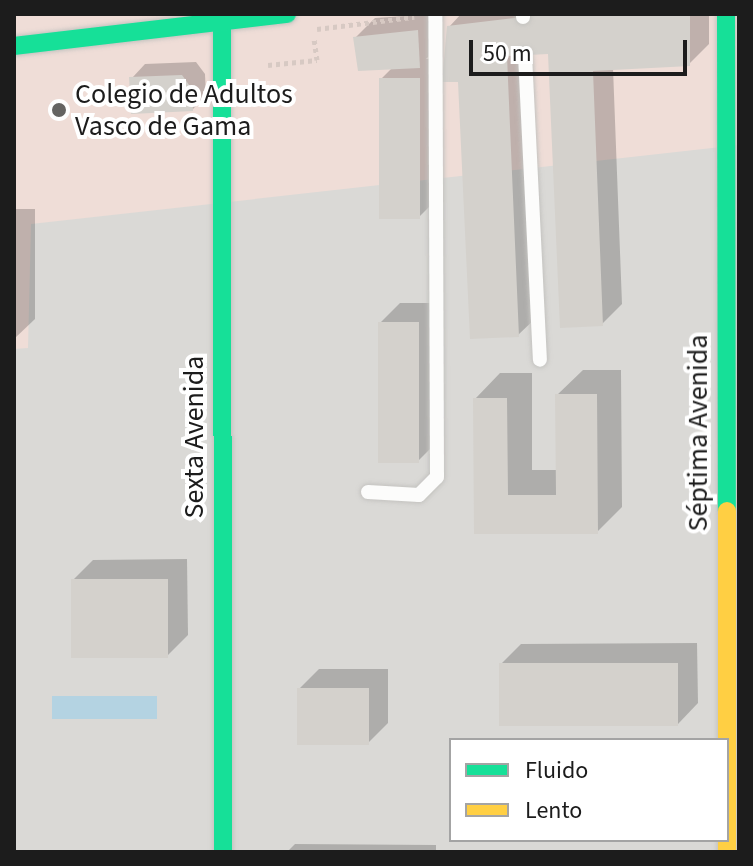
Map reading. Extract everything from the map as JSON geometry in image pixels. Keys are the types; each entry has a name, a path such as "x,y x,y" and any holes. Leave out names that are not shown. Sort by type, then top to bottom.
{"street":[{"path":"14,46 287,14"},
{"name":"Séptima Avenida","path":"726,14 727,738"},
{"name":"Sexta Avenida","path":"222,22 223,852"}],"lane":[{"path":"368,492 419,495 437,477 435,14"},
{"path":"525,55 540,360"}],"path":[{"path":"268,65 317,60 313,29"}],"shaded area":[{"path":"14,14 739,14 739,145 31,224 28,348 14,349"},
{"path":"549,14 739,14 739,852 14,852 14,78"}],"water":[{"path":"52,696 157,696 157,719 52,719"}],"building":[{"path":"549,14 690,14 690,66 593,71 603,326 560,328 548,54 507,56 519,337 470,339 458,82 442,82 447,26"},
{"path":"418,30 420,68 358,71 353,37"},
{"path":"182,75 192,89 193,111 131,114 129,77"},
{"path":"379,78 420,78 420,219 379,219"},
{"path":"378,322 419,322 419,463 378,463"},
{"path":"555,394 597,394 598,534 474,534 473,398 507,398 508,495 556,495"},
{"path":"71,579 168,579 168,658 71,658"},
{"path":"499,663 678,663 678,726 499,726"},
{"path":"297,688 369,688 369,745 297,745"}],"traffic: fast":[{"path":"14,46 287,14"},
{"path":"726,14 727,511"},
{"path":"222,22 223,852"}],"traffic: slow":[{"path":"727,511 727,738"},
{"path":"727,842 727,852"}],"place":[{"name":"Colegio de Adultos Vasco de Gama","path":"59,110"}]}
